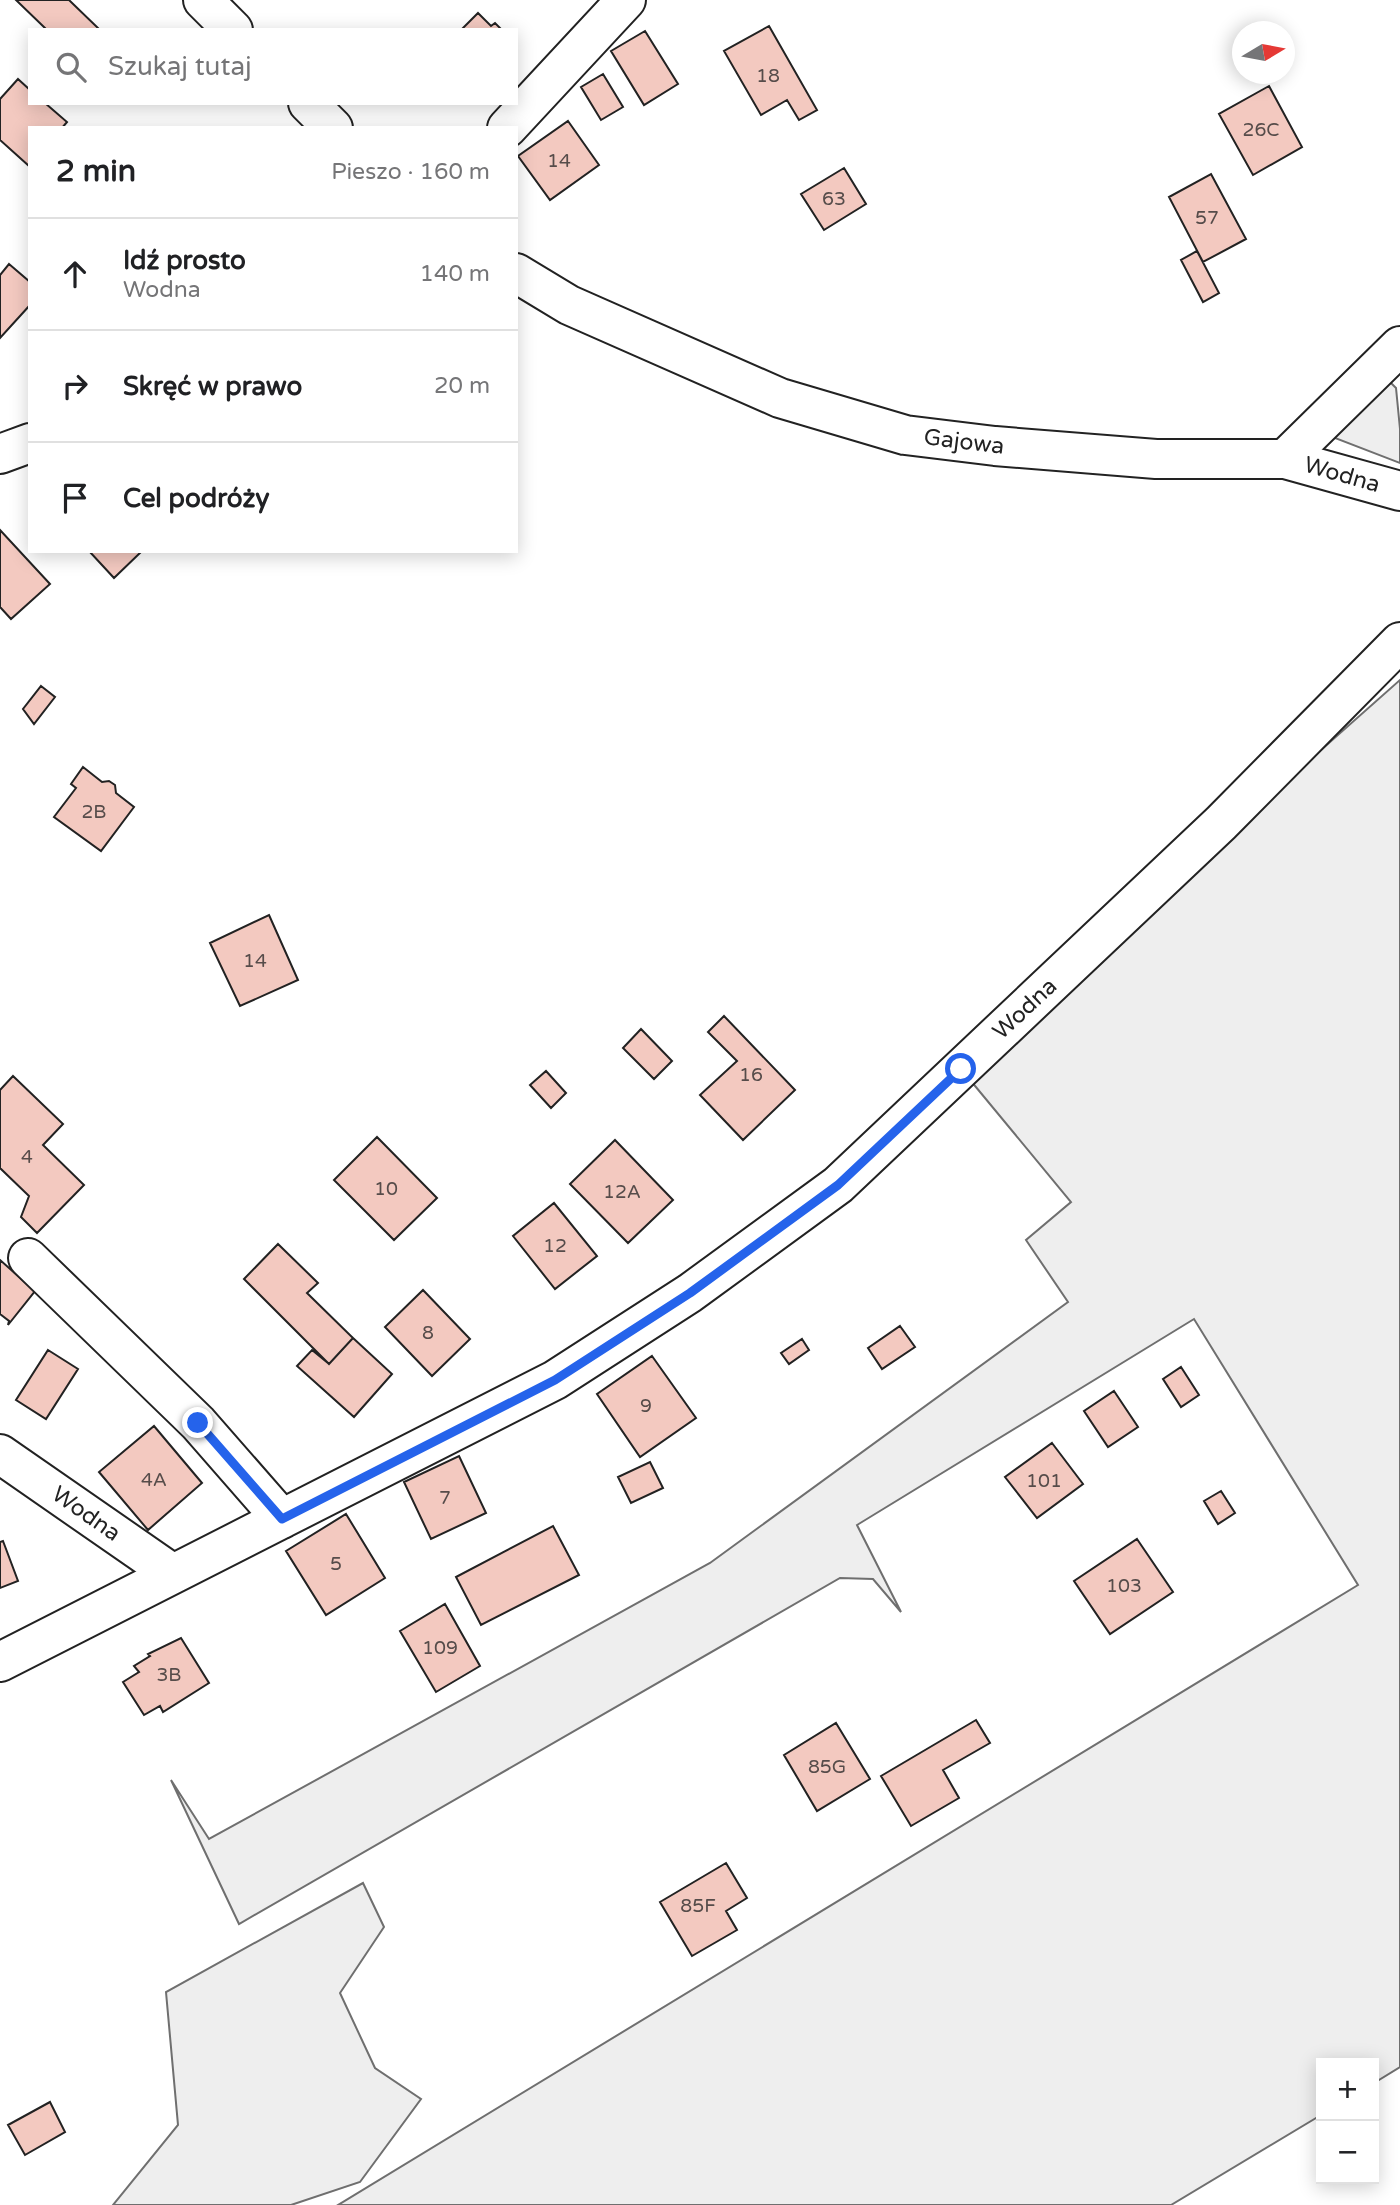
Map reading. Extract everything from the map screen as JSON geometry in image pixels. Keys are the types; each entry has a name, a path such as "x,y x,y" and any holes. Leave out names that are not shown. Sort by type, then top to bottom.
{"street":[{"path":"203,0 231,28"},
{"path":"509,126 626,0"},
{"path":"310,105 331,126"},
{"name":"Gajowa","path":"518,274 569,305 780,398 905,435 995,446 1156,459 1285,458"},
{"path":"1285,458 1400,346"},
{"path":"0,454 28,444"},
{"name":"Wodna","path":"1285,458 1400,491"},
{"name":"Wodna","path":"0,1662 555,1380 690,1293 838,1185 1221,824 1400,642"},
{"path":"28,1258 198,1423 282,1519"},
{"name":"Wodna","path":"0,1454 173,1574"}],"shaded area":[{"path":"1388,380 1396,388 1400,463 1322,433"},
{"path":"1400,680 1400,2067 1379,2080 1379,2058 1316,2058 1316,2118 1171,2205 338,2205 1358,1585 1194,1319 857,1525 901,1612 873,1579 840,1578 239,1924 171,1780 209,1839 710,1563 1068,1302 1026,1240 1071,1202 961,1069"},
{"path":"363,1883 384,1927 340,1993 375,2068 421,2099 360,2182 291,2205 113,2205 178,2125 166,1992"}],"building":[{"path":"16,0 69,0 98,28 45,28"},
{"path":"478,13 491,26 495,23 500,28 463,28"},
{"path":"769,26 817,110 799,120 787,100 761,115 724,51"},
{"path":"645,31 678,84 644,105 611,51"},
{"path":"603,74 623,107 601,120 581,87"},
{"path":"18,79 28,88 28,105 47,105 67,122 64,126 28,126 28,165 0,140 0,99"},
{"path":"1269,86 1302,147 1253,175 1219,114"},
{"path":"568,121 599,165 550,200 518,156"},
{"path":"844,168 866,204 824,230 801,194"},
{"path":"1211,174 1246,239 1203,262 1169,197"},
{"path":"1197,251 1219,293 1203,302 1181,260"},
{"path":"9,264 28,280 28,307 0,338 0,275"},
{"path":"0,530 50,584 11,619 0,607"},
{"path":"91,553 140,553 114,578"},
{"path":"41,686 55,697 34,724 23,709"},
{"path":"83,767 102,782 109,781 115,785 116,793 134,807 101,851 54,817 76,788 71,784"},
{"path":"269,915 298,980 240,1006 210,943"},
{"path":"724,1016 795,1090 743,1140 700,1095 737,1061 708,1032"},
{"path":"641,1029 672,1061 654,1079 623,1048"},
{"path":"546,1071 566,1093 551,1108 530,1085"},
{"path":"13,1076 63,1124 43,1145 84,1185 37,1233 21,1217 29,1196 0,1168 0,1090"},
{"path":"377,1137 437,1198 394,1240 334,1180"},
{"path":"615,1140 673,1200 628,1243 570,1184"},
{"path":"554,1203 597,1256 555,1289 513,1236"},
{"path":"278,1244 318,1283 307,1293 353,1338 329,1364 244,1279"},
{"path":"0,1260 35,1291 8,1325 9,1321 0,1314"},
{"path":"423,1290 470,1339 432,1376 385,1327"},
{"path":"900,1326 915,1347 882,1369 868,1348"},
{"path":"353,1338 392,1374 354,1417 297,1366 312,1350 329,1364"},
{"path":"802,1339 809,1350 789,1364 781,1353"},
{"path":"48,1350 78,1369 46,1419 16,1400"},
{"path":"652,1356 696,1418 640,1457 597,1394"},
{"path":"1181,1367 1199,1395 1181,1407 1163,1379"},
{"path":"1114,1391 1138,1427 1108,1447 1084,1411"},
{"path":"154,1426 202,1483 148,1530 99,1472"},
{"path":"1052,1443 1083,1484 1037,1518 1005,1477"},
{"path":"459,1456 486,1513 431,1539 404,1482"},
{"path":"650,1462 663,1488 631,1503 618,1477"},
{"path":"1221,1491 1235,1513 1218,1524 1204,1501"},
{"path":"346,1514 385,1578 326,1615 286,1551"},
{"path":"553,1526 579,1575 481,1625 456,1577"},
{"path":"1137,1539 1173,1592 1110,1634 1074,1581"},
{"path":"3,1541 18,1581 0,1588 0,1542"},
{"path":"445,1604 480,1666 436,1692 400,1631"},
{"path":"181,1638 209,1683 163,1712 160,1706 144,1715 123,1682 139,1672 134,1666 150,1656 148,1654"},
{"path":"976,1720 990,1743 943,1770 959,1798 911,1826 881,1776"},
{"path":"836,1723 870,1779 817,1811 784,1755"},
{"path":"726,1863 747,1898 726,1911 737,1930 692,1956 660,1902"},
{"path":"50,2102 65,2132 25,2155 8,2125"}],"route":[{"path":"198,1423 282,1519 555,1380 690,1293 838,1185 961,1069"}]}
